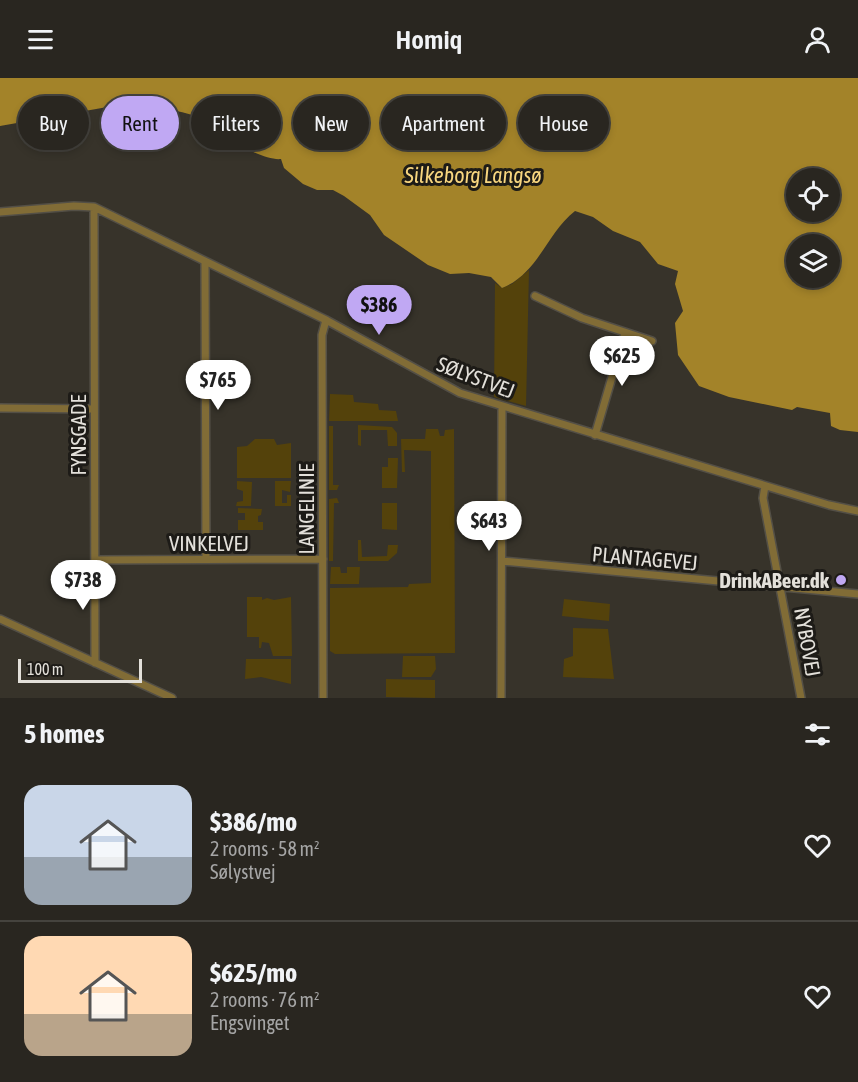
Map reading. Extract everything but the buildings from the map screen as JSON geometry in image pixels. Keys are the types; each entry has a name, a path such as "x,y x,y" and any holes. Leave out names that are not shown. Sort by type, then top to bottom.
{"street":[{"name":"SØLYSTVEJ","path":"0,213 75,206 94,207 326,320 431,380 460,393 829,506 858,511"},
{"name":"FYNSGADE","path":"94,207 95,663"},
{"path":"206,262 206,559"},
{"path":"535,296 582,318 652,341"},
{"name":"LANGELINIE","path":"323,698 322,335 326,320"},
{"path":"595,435 625,333"},
{"path":"501,698 502,406"},
{"path":"0,408 94,409"},
{"name":"NYBOVEJ","path":"765,486 763,498 801,698"},
{"name":"VINKELVEJ","path":"95,560 323,559"},
{"name":"PLANTAGEVEJ","path":"502,561 858,594"},
{"path":"0,619 172,698"}],"shaded area":[{"path":"529,270 526,406 494,397 495,283 502,288 512,284"},
{"path":"330,394 353,395 354,402 378,404 379,410 396,411 398,421 329,421"},
{"path":"358,425 392,427 397,433 397,446 388,446 387,430 361,430 361,446 358,445"},
{"path":"329,426 333,426 333,485 339,485 337,490 329,490"},
{"path":"426,429 438,429 440,436 444,436 445,430 454,429 455,653 335,654 330,651 330,588 408,587 409,584 431,583 431,451 404,450 405,472 402,472 401,439 425,439"},
{"path":"255,439 274,439 277,445 291,443 291,478 237,478 237,447 247,446"},
{"path":"388,458 398,458 397,488 382,488 382,467 388,467"},
{"path":"237,481 252,482 251,506 236,506 237,502 243,501 243,491 237,489"},
{"path":"275,481 291,481 290,492 282,490 282,503 287,503 287,495 291,495 291,506 275,506"},
{"path":"337,498 339,503 334,503 333,561 329,561 329,499"},
{"path":"382,503 397,503 397,530 382,529"},
{"path":"238,508 262,509 258,522 263,522 263,530 238,530 238,520 245,520 245,513 238,513"},
{"path":"358,540 361,540 362,557 387,556 388,545 398,545 397,553 388,561 358,561"},
{"path":"331,567 340,567 341,573 347,573 347,567 360,567 359,584 330,584"},
{"path":"247,597 274,600 291,597 292,656 273,656 269,643 262,642 259,648 259,637 247,637"},
{"path":"564,599 610,604 609,621 562,616"},
{"path":"573,628 608,629 614,679 563,677 564,659 573,656"},
{"path":"403,656 435,656 436,669 431,677 402,677"},
{"path":"246,659 291,659 291,684 261,677 245,679"},
{"path":"386,679 435,680 435,698 386,697"}],"water":[{"name":"Silkeborg Langsø","path":"0,78 858,78 858,432 840,430 831,426 830,413 797,407 792,410 729,397 699,386 678,355 675,323 683,311 675,284 678,271 658,264 640,242 613,231 593,217 575,211 556,231 525,273 502,288 491,277 469,273 450,274 428,265 384,235 370,215 344,196 333,190 317,190 303,184 284,168 281,159 260,155 249,150 281,150 281,96 191,96 191,114 179,111 179,96 101,96 101,108 89,110 89,96 18,96 18,123 0,126"}],"place":[{"name":"DrinkABeer.dk","path":"841,580"}]}
